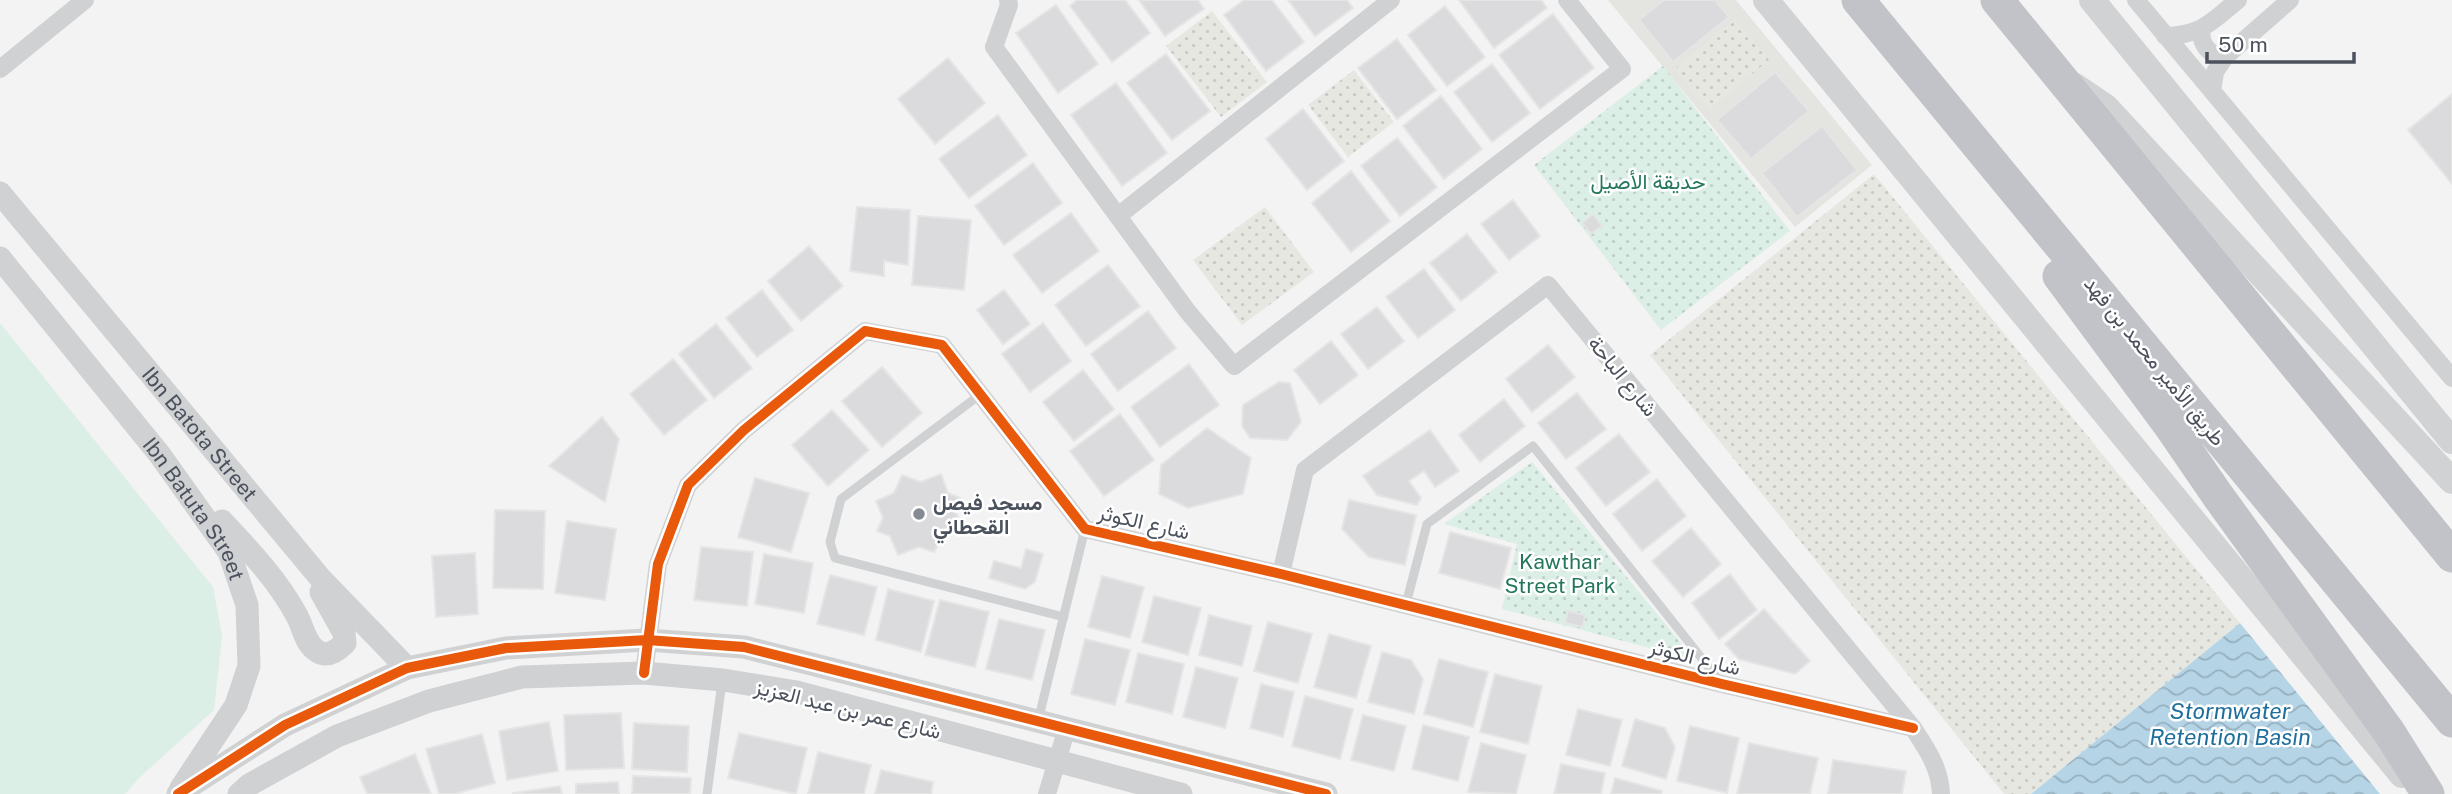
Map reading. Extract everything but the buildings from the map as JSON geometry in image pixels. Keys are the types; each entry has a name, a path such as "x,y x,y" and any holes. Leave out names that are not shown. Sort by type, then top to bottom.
{"highway":[{"name":"طريق الأمير محمد بن فهد","path":"1858,0 2452,721"},
{"path":"1997,0 2452,556"},
{"path":"1961,125 1984,177 2170,426 2389,732 2428,794"}],"main road":[{"path":"1766,0 2417,794"},
{"path":"2092,0 2452,441"},
{"path":"2058,75 2106,107 2452,481"}],"street":[{"path":"0,69 85,0"},
{"path":"1118,216 1391,0"},
{"path":"1011,2 994,47 1188,312 1234,366 1622,69 1567,0"},
{"path":"2136,0 2452,378"},
{"path":"2165,36 2201,30 2238,0"},
{"path":"2212,92 2215,72 2225,57 2290,0"},
{"path":"2201,30 2207,49 2215,55 2225,57"},
{"name":"Ibn Batota Street","path":"0,193 321,579 407,668"},
{"name":"Ibn Batuta Street","path":"0,258 160,455 229,552 247,604 249,666 236,705 178,794"},
{"name":"شارع الباحة","path":"1281,573 1305,470 1548,285 1913,728 1932,757 1941,781 1941,794"},
{"name":"شارع الكوثر","path":"645,673 658,564 688,485 744,430 865,331 942,345 1085,529 1281,573 1722,684 1913,728"},
{"path":"160,455 280,587 314,650 323,654 331,653 345,643 344,633 297,550"},
{"path":"178,794 285,725 407,668 506,648 647,640 744,647 1326,794"},
{"name":"شارع عمر بن عبد العزيز","path":"239,794 249,785 337,736 429,701 522,677 645,673 723,680 797,692 1181,794"},
{"path":"1047,794 1067,728"}],"lane":[{"path":"981,394 841,499 830,542 835,558 1064,617"},
{"path":"1406,604 1427,524 1533,446 1722,684"},
{"path":"1038,722 1085,529"},
{"path":"707,794 723,680"}],"shaded area":[{"path":"1608,0 1736,0 1872,165 1795,227"}],"green space":[{"name":"حديقة الأصيل","path":"1663,66 1790,231 1661,330 1534,165"},
{"path":"0,323 213,587 222,636 214,710 125,794 0,794"},
{"name":"Kawthar Street Park","path":"1532,462 1695,660 1502,609 1517,544 1444,524"}],"sand":[{"path":"1212,11 1267,82 1221,117 1166,46"},
{"path":"1735,19 1769,60 1709,110 1675,69"},
{"path":"1354,70 1394,122 1348,157 1308,105"},
{"path":"1874,174 2240,623 2031,794 2004,794 1650,355"},
{"path":"1265,207 1314,272 1242,325 1193,260"}],"water":[{"name":"Stormwater Retention Basin","path":"2240,623 2380,794 2031,794"}],"cycle path":[{"path":"644,673 658,564 688,485 744,430 865,331 942,345 1085,529 1913,728"},
{"path":"178,794 285,725 407,668 506,648 647,640 744,647 1326,794"}],"place":[{"name":"مسجد فيصل القحطاني","path":"919,514"}]}
